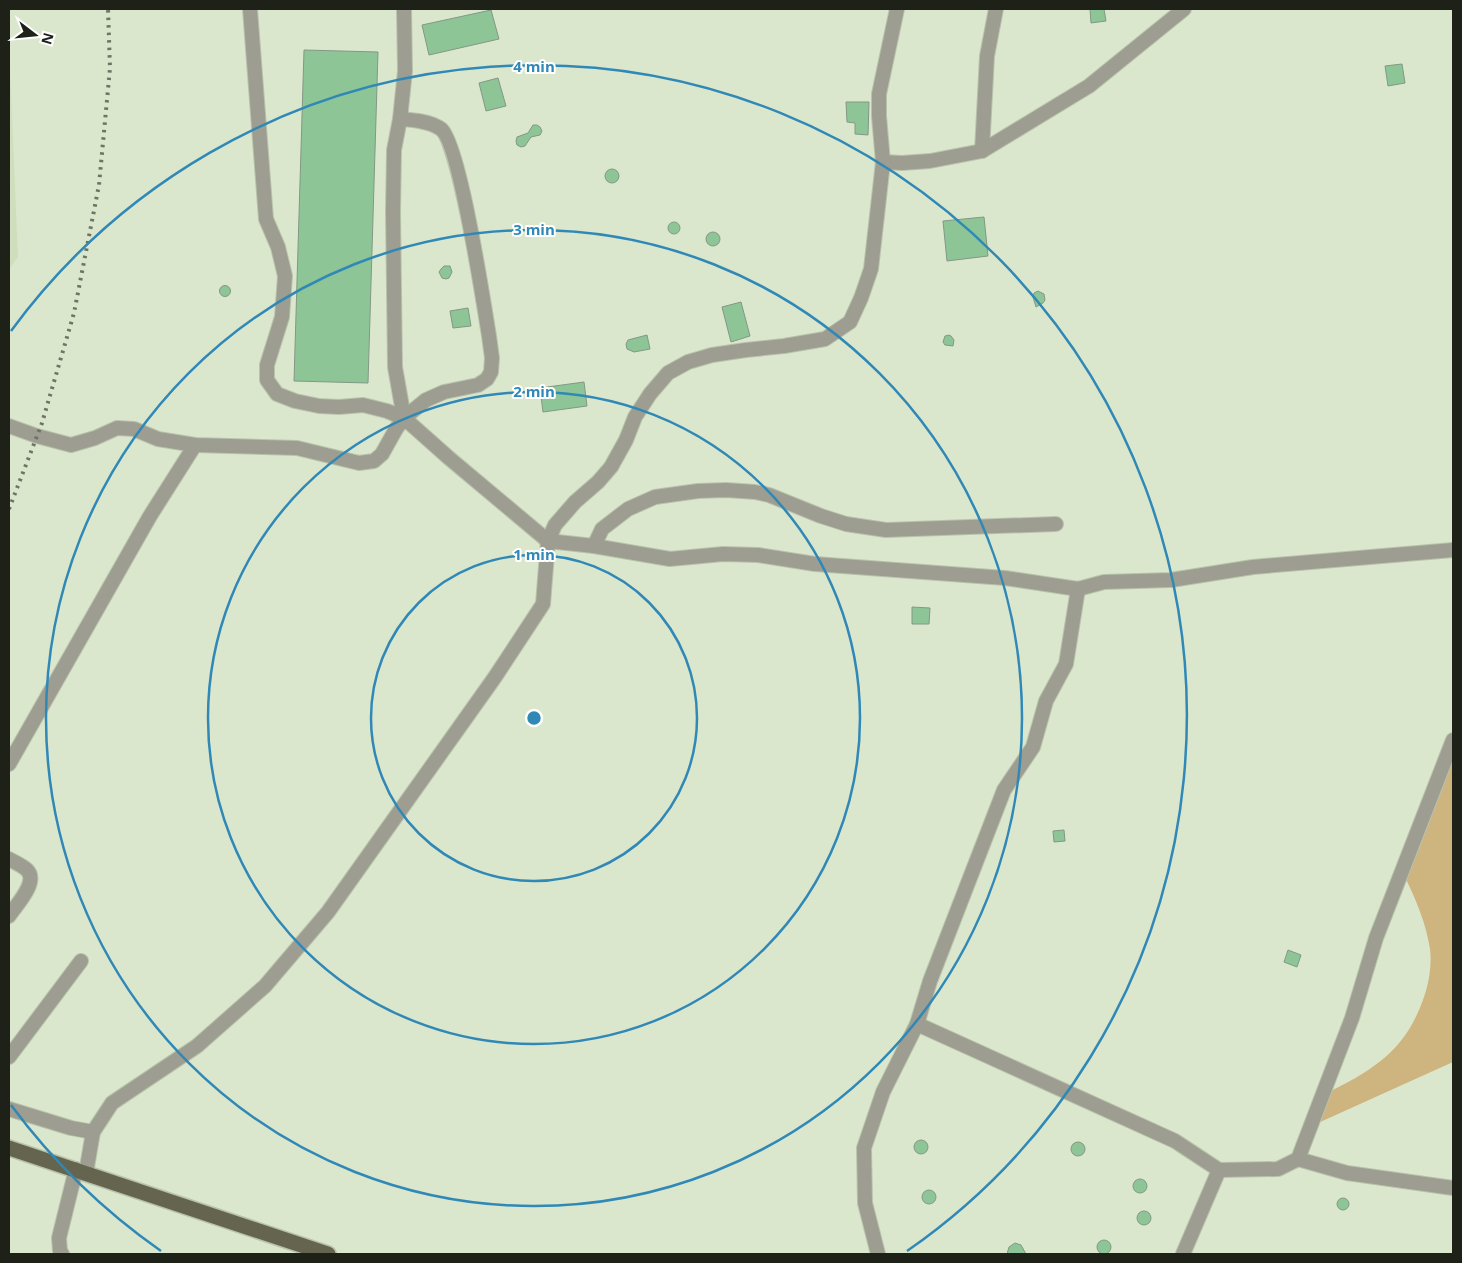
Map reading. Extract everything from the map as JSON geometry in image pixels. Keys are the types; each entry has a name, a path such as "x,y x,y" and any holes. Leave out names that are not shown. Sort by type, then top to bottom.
{"main road":[{"path":"9,1148 328,1254"}],"street":[{"path":"250,9 266,219 283,261 285,276 282,317 267,365 267,380 277,394 295,401 319,406 363,405 387,411 404,418 548,541 594,546 670,559 723,554 758,554 815,564 1005,578 1078,589 1104,582 1171,580 1254,567 1453,550"},
{"path":"404,9 405,71 400,119 394,150 394,315 395,367 404,418"},
{"path":"62,1254 59,1238 93,1132 112,1103 196,1046 265,986 328,912 495,677 543,604 548,541 555,525 598,482 611,466 626,440 635,417 650,394 668,372 688,362 712,355 825,339 850,322 871,269 883,162 879,94 897,9"},
{"path":"982,151 987,56 996,9"},
{"path":"883,162 930,161 982,151 1089,86 1184,9"},
{"path":"9,426 71,445 117,428 134,429 158,439 195,445 298,448 359,463 374,461 382,454 404,418 426,400 444,392 478,385 487,379 491,372 492,358 463,194 447,137 441,129 432,125 416,120 400,119"},
{"path":"9,764 150,516 195,445"},
{"path":"594,546 602,529 628,509 655,498 698,491 755,492 769,495 846,524 886,530 1056,524"},
{"path":"878,1254 865,1203 864,1148 883,1092 917,1024 930,981 1004,790 1033,747 1046,701 1066,664 1078,589"},
{"path":"917,1024 1175,1141 1219,1170 1278,1169 1298,1159 1352,1018 1376,938 1453,740"},
{"path":"9,859 29,872 31,879 30,886 9,916"},
{"path":"9,1057 81,961"},
{"path":"9,1109 71,1128 93,1132"},
{"path":"1298,1159 1347,1173 1453,1188"},
{"path":"1183,1254 1219,1170"}],"shaded area":[{"path":"9,42 18,257 9,269"},
{"path":"1453,753 1453,1062 1318,1123 1327,1093 1360,1075 1387,1056 1408,1031 1424,997 1430,973 1430,949 1420,912 1405,877"}],"building":[{"path":"1090,9 1104,9 1106,21 1091,23"},
{"path":"491,10 499,39 429,55 422,25"},
{"path":"304,50 378,52 368,383 294,381"},
{"path":"1402,64 1405,83 1388,86 1385,66"},
{"path":"498,78 506,106 486,111 479,83"},
{"path":"846,102 869,102 868,135 855,134 855,123 847,122"},
{"path":"533,125 540,127 542,131 540,135 531,137 525,146 517,145 517,137 528,133"},
{"path":"612,169 617,171 619,176 617,181 612,183 607,181 605,176 607,171"},
{"path":"984,217 988,256 947,261 943,221"},
{"path":"672,222 676,222 680,228 676,234 672,234 668,230 668,226"},
{"path":"713,232 718,234 720,239 718,244 713,246 708,244 706,239 708,234"},
{"path":"444,266 450,266 452,272 449,278 446,279 442,278 439,272"},
{"path":"223,286 227,286 230,291 229,295 223,296 220,293 220,289"},
{"path":"1038,291 1044,294 1045,300 1036,307 1033,297 1034,293"},
{"path":"741,302 750,336 731,342 722,307"},
{"path":"468,308 471,326 453,328 450,311"},
{"path":"647,335 650,349 634,352 627,349 626,344 628,340"},
{"path":"949,335 954,340 953,346 945,345 943,342 945,336"},
{"path":"584,382 587,406 543,412 540,388"},
{"path":"912,607 930,608 929,624 912,624"},
{"path":"1064,830 1065,841 1054,842 1053,831"},
{"path":"1288,950 1301,955 1297,967 1284,962"},
{"path":"918,1140 924,1140 928,1147 924,1154 918,1154 914,1150 914,1144"},
{"path":"1075,1142 1081,1142 1085,1149 1081,1156 1075,1156 1071,1152 1071,1146"},
{"path":"1137,1179 1143,1179 1147,1186 1143,1193 1137,1193 1133,1189 1133,1183"},
{"path":"926,1190 932,1190 936,1197 932,1204 926,1204 922,1200 922,1194"},
{"path":"1341,1198 1345,1198 1349,1204 1345,1210 1341,1210 1337,1206 1337,1202"},
{"path":"1141,1211 1147,1211 1151,1218 1147,1225 1141,1225 1137,1221 1137,1215"},
{"path":"1101,1240 1107,1240 1111,1247 1107,1254 1101,1254 1097,1250 1097,1244"},
{"path":"1015,1243 1021,1245 1026,1254 1007,1254 1009,1247"}],"railway":[{"path":"9,509 42,423 74,313 99,185 110,68 108,9"}]}
